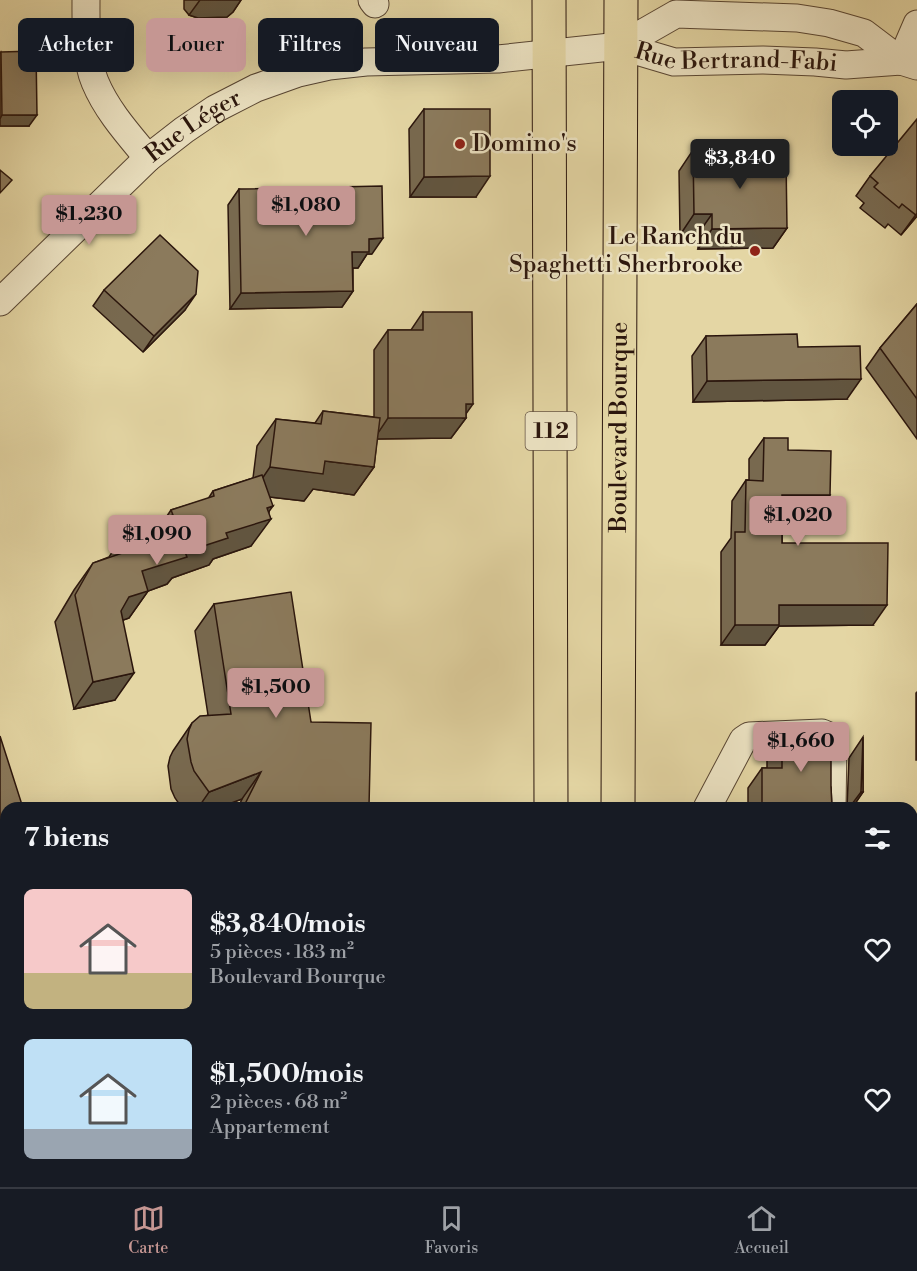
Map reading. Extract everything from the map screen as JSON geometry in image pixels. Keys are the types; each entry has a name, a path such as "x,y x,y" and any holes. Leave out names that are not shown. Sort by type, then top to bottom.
{"main road":[{"name":"112","path":"549,0 551,802"},
{"name":"Boulevard Bourque","path":"618,802 621,0"}],"street":[{"path":"86,0 90,63 95,82 122,125 148,158"},
{"name":"Rue Bertrand-Fabi","path":"620,46 676,14 797,18 829,23 864,33 909,63"},
{"path":"909,63 917,24"},
{"name":"Rue Léger","path":"0,302 148,158 215,109 256,88 298,73 329,66 366,62 498,59 620,46"},
{"name":"Rue Bertrand-Fabi","path":"620,46 674,62 763,60 846,65 909,63"},
{"path":"710,802 743,740 749,736 822,732 833,742 832,802"}],"building":[{"path":"1,52 18,52 18,72 36,72 37,115 2,115"},
{"path":"424,109 490,109 490,176 424,177"},
{"path":"917,119 916,215 902,204 899,208 874,187 878,183 870,176 886,156 898,156 898,142"},
{"path":"693,150 742,150 742,160 786,159 787,228 712,229 712,214 694,214"},
{"path":"0,170 12,180 0,193"},
{"path":"382,186 383,238 369,239 369,252 352,252 353,291 241,293 239,189"},
{"path":"160,235 198,271 196,294 154,336 104,290"},
{"path":"917,304 917,399 880,348"},
{"path":"423,312 472,312 473,404 466,404 466,418 388,418 388,330 423,330"},
{"path":"797,334 798,347 860,346 861,379 707,381 706,336"},
{"path":"323,411 380,418 374,467 325,461 323,474 270,467 276,419 321,424"},
{"path":"764,438 788,438 788,450 831,451 830,495 782,495 782,543 888,543 887,605 779,605 779,625 735,625 735,532 745,532 746,480 763,481"},
{"path":"262,475 273,506 267,508 271,519 226,533 228,538 185,552 187,557 142,571 148,591 129,597 121,611 134,673 93,682 75,595 93,563 134,549 128,529 173,515 171,510 214,496 213,491"},
{"path":"291,592 311,722 371,723 369,802 246,802 261,772 209,792 194,771 187,739 192,723 200,716 231,714 214,604"},
{"path":"830,730 832,802 762,802 762,768 782,768 782,731"},
{"path":"0,736 21,802 0,802"},
{"path":"863,737 863,792 861,792"}],"place":[{"name":"Domino's","path":"460,144"},
{"name":"Le Ranch du Spaghetti Sherbrooke","path":"755,251"}]}
